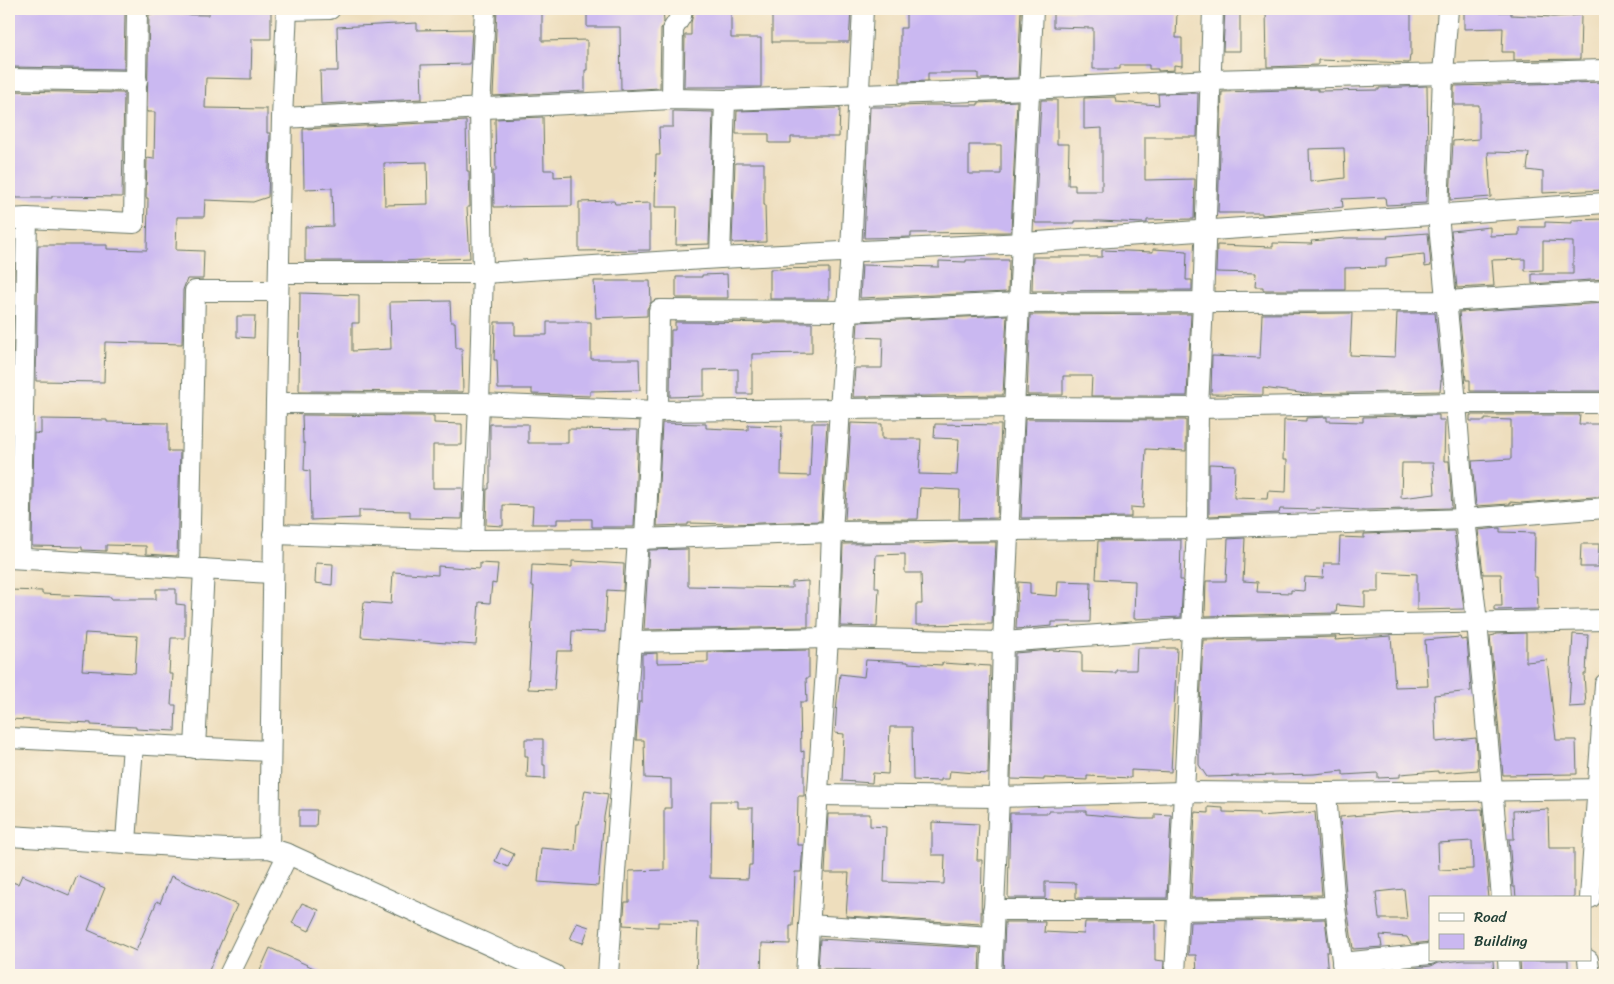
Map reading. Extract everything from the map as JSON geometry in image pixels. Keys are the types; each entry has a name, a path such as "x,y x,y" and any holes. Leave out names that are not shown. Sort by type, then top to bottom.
{"street":[{"path":"137,9 134,223 18,218 14,558 272,573"},
{"path":"269,848 269,752 278,282 287,9 330,9"},
{"path":"473,540 482,273 480,109 485,9"},
{"path":"672,100 673,30 681,16 682,9"},
{"path":"806,975 828,638 832,532 851,251 863,9"},
{"path":"991,975 999,797 1003,642 1033,9"},
{"path":"1175,975 1197,528 1198,408 1213,9"},
{"path":"1448,9 1443,74 1438,215 1502,896"},
{"path":"282,118 672,100 725,100 1029,89 1211,80 1605,70"},
{"path":"9,79 137,82"},
{"path":"720,258 725,100"},
{"path":"195,748 195,291 278,282 482,273 720,258 1205,232 1605,203"},
{"path":"608,975 631,642 654,411 658,310 846,311 1018,303 1447,301 1605,291"},
{"path":"276,403 479,404 654,411 1015,407 1198,408 1456,403 1605,403"},
{"path":"273,534 473,540 642,539 832,532 1197,528 1465,519 1605,508"},
{"path":"631,642 828,638 1003,642 1192,628 1605,620"},
{"path":"1590,896 1602,789 1605,684"},
{"path":"9,738 269,752"},
{"path":"126,842 134,745"},
{"path":"818,795 999,797 1183,792 1326,793 1602,789"},
{"path":"1326,793 1334,907 1343,969 1429,954"},
{"path":"9,836 226,849 269,848 288,854 555,975"},
{"path":"229,975 288,854"},
{"path":"1592,899 1605,899"},
{"path":"993,910 1178,910 1334,907"},
{"path":"809,925 992,936"},
{"path":"1508,962 1509,975"},
{"path":"1588,962 1590,975"}],"building":[{"path":"9,9 124,9 124,69 13,67 13,33 9,33"},
{"path":"213,9 271,9 271,39 252,39 251,79 206,78 205,108 267,109 267,133 270,133 268,197 253,202 205,200 204,217 177,217 176,250 204,251 203,279 187,279 183,290 182,344 105,342 104,382 36,381 38,245 107,245 107,249 147,250 147,158 154,159 155,112 147,112 149,14 209,15 209,11 213,11"},
{"path":"497,9 542,9 542,41 587,40 585,91 493,96"},
{"path":"587,9 663,9 660,88 621,90 620,27 587,27"},
{"path":"694,9 731,9 731,38 761,38 761,87 684,87 685,35 691,35"},
{"path":"772,9 851,9 849,42 772,42"},
{"path":"906,9 1021,9 1018,78 978,79 978,73 928,73 928,81 900,82 900,28 906,28"},
{"path":"1093,9 1177,11 1176,38 1182,38 1182,66 1174,65 1174,70 1158,71 1158,69 1149,69 1149,65 1120,65 1120,69 1093,69 1093,28 1053,27 1053,11 1093,11"},
{"path":"1225,9 1240,9 1240,51 1223,51"},
{"path":"1266,9 1411,9 1411,55 1409,63 1318,60 1318,65 1267,67"},
{"path":"1464,9 1499,9 1499,12 1511,12 1511,15 1553,17 1581,15 1580,59 1514,60 1514,52 1502,52 1503,28 1464,29"},
{"path":"417,23 417,30 472,29 470,64 421,65 422,99 321,104 320,71 338,71 337,27"},
{"path":"1605,82 1605,190 1543,193 1543,172 1527,170 1529,153 1488,152 1491,197 1450,200 1453,141 1479,139 1479,105 1454,105 1454,86"},
{"path":"1427,86 1428,158 1426,203 1386,205 1385,197 1342,199 1343,207 1262,215 1262,213 1218,213 1222,92 1318,89 1318,91 1379,90 1379,88","holes":["1344,148 1345,178 1310,182 1309,149"]},
{"path":"9,91 124,93 122,197 52,196 52,198 16,198 16,196 9,196"},
{"path":"1198,93 1197,137 1145,137 1145,180 1195,179 1194,219 1147,220 1147,223 1075,221 1075,223 1035,223 1041,100 1057,100 1057,144 1069,144 1068,185 1075,185 1075,191 1102,191 1102,128 1084,129 1084,98 1115,97 1116,102 1159,105 1158,94"},
{"path":"1017,101 1011,232 911,233 911,237 864,238 870,107 978,105 978,103","holes":["969,145 1001,145 1001,174 969,174"]},
{"path":"840,108 839,137 791,137 791,143 769,143 769,134 736,134 737,111"},
{"path":"673,111 713,112 709,244 676,245 677,207 655,207 656,155 660,155 659,127 673,127"},
{"path":"543,117 544,170 554,170 554,177 572,176 572,206 494,207 493,171 496,171 495,119"},
{"path":"466,121 467,171 469,171 470,207 467,207 470,258 400,261 305,261 305,227 333,226 332,188 304,189 303,129","holes":["427,162 428,204 385,205 384,163"]},
{"path":"735,163 764,163 766,242 732,243"},
{"path":"614,201 615,204 650,203 650,250 579,251 579,202"},
{"path":"1605,219 1605,279 1532,284 1532,274 1573,274 1573,242 1543,241 1543,270 1525,271 1525,259 1492,260 1494,286 1457,288 1451,231 1490,227 1490,236 1519,235 1519,227 1545,227 1545,222 1572,223 1572,220"},
{"path":"1428,233 1431,266 1425,267 1424,254 1386,258 1386,267 1345,268 1345,290 1263,290 1263,287 1255,287 1256,273 1216,272 1217,245 1273,247 1273,243 1312,244 1311,241 1346,238 1388,238 1387,236"},
{"path":"1153,249 1187,251 1186,280 1192,280 1192,290 1032,291 1033,257 1102,257 1102,250 1153,252"},
{"path":"9,255 14,255 12,381 9,381"},
{"path":"966,260 1009,260 1008,292 860,298 862,265 939,267 939,261 966,262"},
{"path":"829,268 829,299 770,299 770,269"},
{"path":"727,274 728,298 676,298 676,277 702,277 702,275"},
{"path":"594,281 650,281 651,302 647,309 647,316 596,318"},
{"path":"300,293 359,295 359,323 352,323 352,351 391,349 390,302 450,301 451,322 455,322 456,348 462,348 463,392 299,391"},
{"path":"1605,303 1604,391 1470,391 1470,380 1466,380 1459,312"},
{"path":"1352,313 1350,355 1395,357 1397,313 1435,313 1442,380 1440,391 1307,394 1263,388 1263,395 1211,394 1212,356 1260,358 1262,314"},
{"path":"1191,314 1187,396 1091,396 1092,376 1063,376 1063,395 1027,395 1030,315"},
{"path":"1007,315 1003,395 853,397 855,368 882,368 883,338 857,337 858,322"},
{"path":"237,316 255,316 254,338 237,337"},
{"path":"495,322 515,322 515,335 547,335 547,322 591,322 591,359 639,359 640,390 590,391 590,396 532,394 532,389 498,389 497,360 494,360"},
{"path":"675,322 812,323 812,353 752,354 752,394 738,394 738,369 704,370 704,396 670,397 671,330 675,330"},
{"path":"302,415 434,416 434,423 462,424 462,445 433,445 433,488 463,488 462,519 410,518 410,511 359,510 359,518 311,520 310,471 304,470 305,443 303,443"},
{"path":"1439,415 1439,420 1445,420 1444,461 1449,461 1452,508 1280,509 1279,513 1209,516 1209,464 1235,465 1234,498 1267,499 1268,491 1286,492 1287,460 1283,460 1284,420 1306,421 1306,418 1327,417 1327,421 1363,422 1363,417","holes":["1402,463 1433,463 1435,494 1401,498"]},
{"path":"1470,415 1580,415 1579,424 1603,424 1605,496 1476,506 1472,461 1511,459 1511,420 1485,419 1485,421 1470,421"},
{"path":"41,419 168,423 168,451 180,451 177,556 146,554 146,546 106,545 106,551 82,550 82,547 32,546 34,433 41,434"},
{"path":"1025,419 1186,420 1186,451 1146,449 1143,508 1131,507 1131,517 1021,518"},
{"path":"662,423 706,424 706,428 748,430 748,425 782,426 781,475 810,476 812,423 827,423 821,521 732,524 688,523 688,525 657,526"},
{"path":"851,423 882,424 882,439 921,439 919,474 957,475 959,439 934,438 935,424 1001,425 997,518 959,519 960,490 920,488 918,519 845,520"},
{"path":"490,424 528,424 528,443 568,443 568,429 638,430 634,527 592,527 592,519 557,519 557,524 532,524 533,506 503,505 503,526 486,525 487,489 489,489 490,483"},
{"path":"9,433 11,433 9,528"},
{"path":"1500,528 1500,532 1535,533 1534,577 1537,577 1538,609 1494,610 1494,606 1502,606 1501,574 1483,574 1478,530"},
{"path":"1454,531 1464,609 1417,610 1417,574 1379,572 1379,592 1365,592 1365,607 1337,605 1336,613 1205,616 1206,581 1226,581 1228,539 1245,538 1243,581 1258,582 1257,592 1291,593 1291,590 1304,591 1305,577 1323,578 1324,563 1339,563 1340,537 1364,538 1364,534"},
{"path":"1181,540 1180,580 1183,580 1181,617 1134,619 1135,581 1096,579 1098,541"},
{"path":"996,542 992,624 916,625 916,604 922,604 921,573 905,573 905,554 876,555 875,588 879,588 877,627 840,626 843,544"},
{"path":"1581,544 1599,544 1598,567 1580,567"},
{"path":"688,549 688,586 792,588 792,582 808,581 808,627 644,630 649,550"},
{"path":"572,561 624,564 623,591 607,590 605,632 572,631 571,651 557,651 554,690 528,689 534,586 531,586 532,565 572,567"},
{"path":"316,563 333,564 332,585 315,583"},
{"path":"480,563 498,564 496,584 492,583 490,603 479,602 476,645 361,637 364,602 391,604 393,572 438,575 438,566 480,569"},
{"path":"1058,581 1091,582 1090,622 1052,622 1052,626 1016,629 1018,582 1030,583 1030,594 1057,596"},
{"path":"156,589 176,589 176,604 185,605 185,638 171,638 169,674 173,674 171,705 176,705 175,731 91,725 91,723 9,719 9,590 42,591 42,594 111,597 111,599 156,599","holes":["85,633 137,636 135,673 82,670"]},
{"path":"1526,633 1526,662 1547,660 1556,740 1576,740 1577,774 1503,775 1490,636 1495,634"},
{"path":"1573,634 1588,635 1586,674 1584,674 1586,706 1569,707"},
{"path":"1391,636 1395,687 1428,686 1425,640 1460,637 1461,640 1467,639 1471,691 1434,695 1436,742 1476,738 1478,770 1400,774 1400,777 1378,778 1378,773 1343,775 1343,771 1314,774 1207,777 1199,765 1203,640 1336,637 1335,640"},
{"path":"1137,648 1177,648 1171,772 1131,770 1131,778 1087,776 1087,780 1011,779 1015,653 1051,650 1082,652 1082,672 1116,673 1116,670 1136,670"},
{"path":"809,650 809,678 806,678 807,702 800,702 801,752 804,751 804,796 798,796 797,845 803,845 801,872 795,872 793,926 790,926 790,944 762,943 761,975 696,975 698,923 658,922 658,927 623,925 625,902 629,902 629,871 664,870 664,808 671,808 671,779 645,778 644,740 636,740 639,702 642,702 642,654 657,653 657,663 708,662 708,652","holes":["711,801 738,801 738,808 753,808 752,865 749,865 748,879 710,878"]},
{"path":"866,660 990,666 988,774 950,771 949,779 941,779 941,781 913,780 912,727 890,727 888,774 873,773 872,783 842,781 844,734 835,733 840,674 864,677"},
{"path":"525,739 543,739 545,779 527,778 528,756 525,756"},
{"path":"585,790 608,794 598,886 538,882 541,848 575,851 577,824 579,824"},
{"path":"1208,807 1223,808 1223,812 1259,813 1259,816 1315,812 1322,895 1191,898 1195,812 1208,813"},
{"path":"1482,809 1489,888 1487,888 1488,896 1429,896 1429,942 1411,944 1407,937 1380,935 1382,947 1353,949 1347,906 1340,817 1395,812","holes":["1472,841 1473,869 1439,870 1438,843","1404,889 1407,919 1379,919 1376,892"]},
{"path":"1548,809 1549,848 1574,848 1574,896 1516,896 1515,887 1513,887 1509,839 1514,839 1513,811"},
{"path":"299,810 317,810 316,827 299,827"},
{"path":"1049,811 1086,811 1086,814 1140,819 1155,819 1155,814 1171,815 1167,898 1076,898 1076,883 1045,882 1045,898 1008,898 1010,813 1049,813"},
{"path":"828,814 870,814 870,826 886,827 884,882 944,884 945,855 932,855 932,822 979,824 977,860 982,860 981,924 846,916 849,873 825,873"},
{"path":"501,848 514,854 508,867 495,861"},
{"path":"22,875 69,895 77,876 105,888 88,930 136,951 157,901 160,903 171,876 237,905 207,975 9,975 9,881 18,884"},
{"path":"302,903 319,910 309,931 292,923"},
{"path":"1325,919 1329,952 1326,952 1328,975 1197,975 1196,955 1188,955 1190,922"},
{"path":"1005,922 1045,922 1044,932 1084,934 1085,922 1155,922 1155,960 1164,961 1163,975 1003,975"},
{"path":"577,923 589,927 583,943 570,939"},
{"path":"820,939 980,948 979,975 911,975 912,971 818,969"},
{"path":"270,948 329,975 258,975"},
{"path":"1493,962 1494,975 1413,975 1413,968 1431,966 1438,963"},
{"path":"1520,962 1568,962 1568,975 1521,975"},
{"path":"1385,971 1385,975 1359,975 1359,973"}]}
